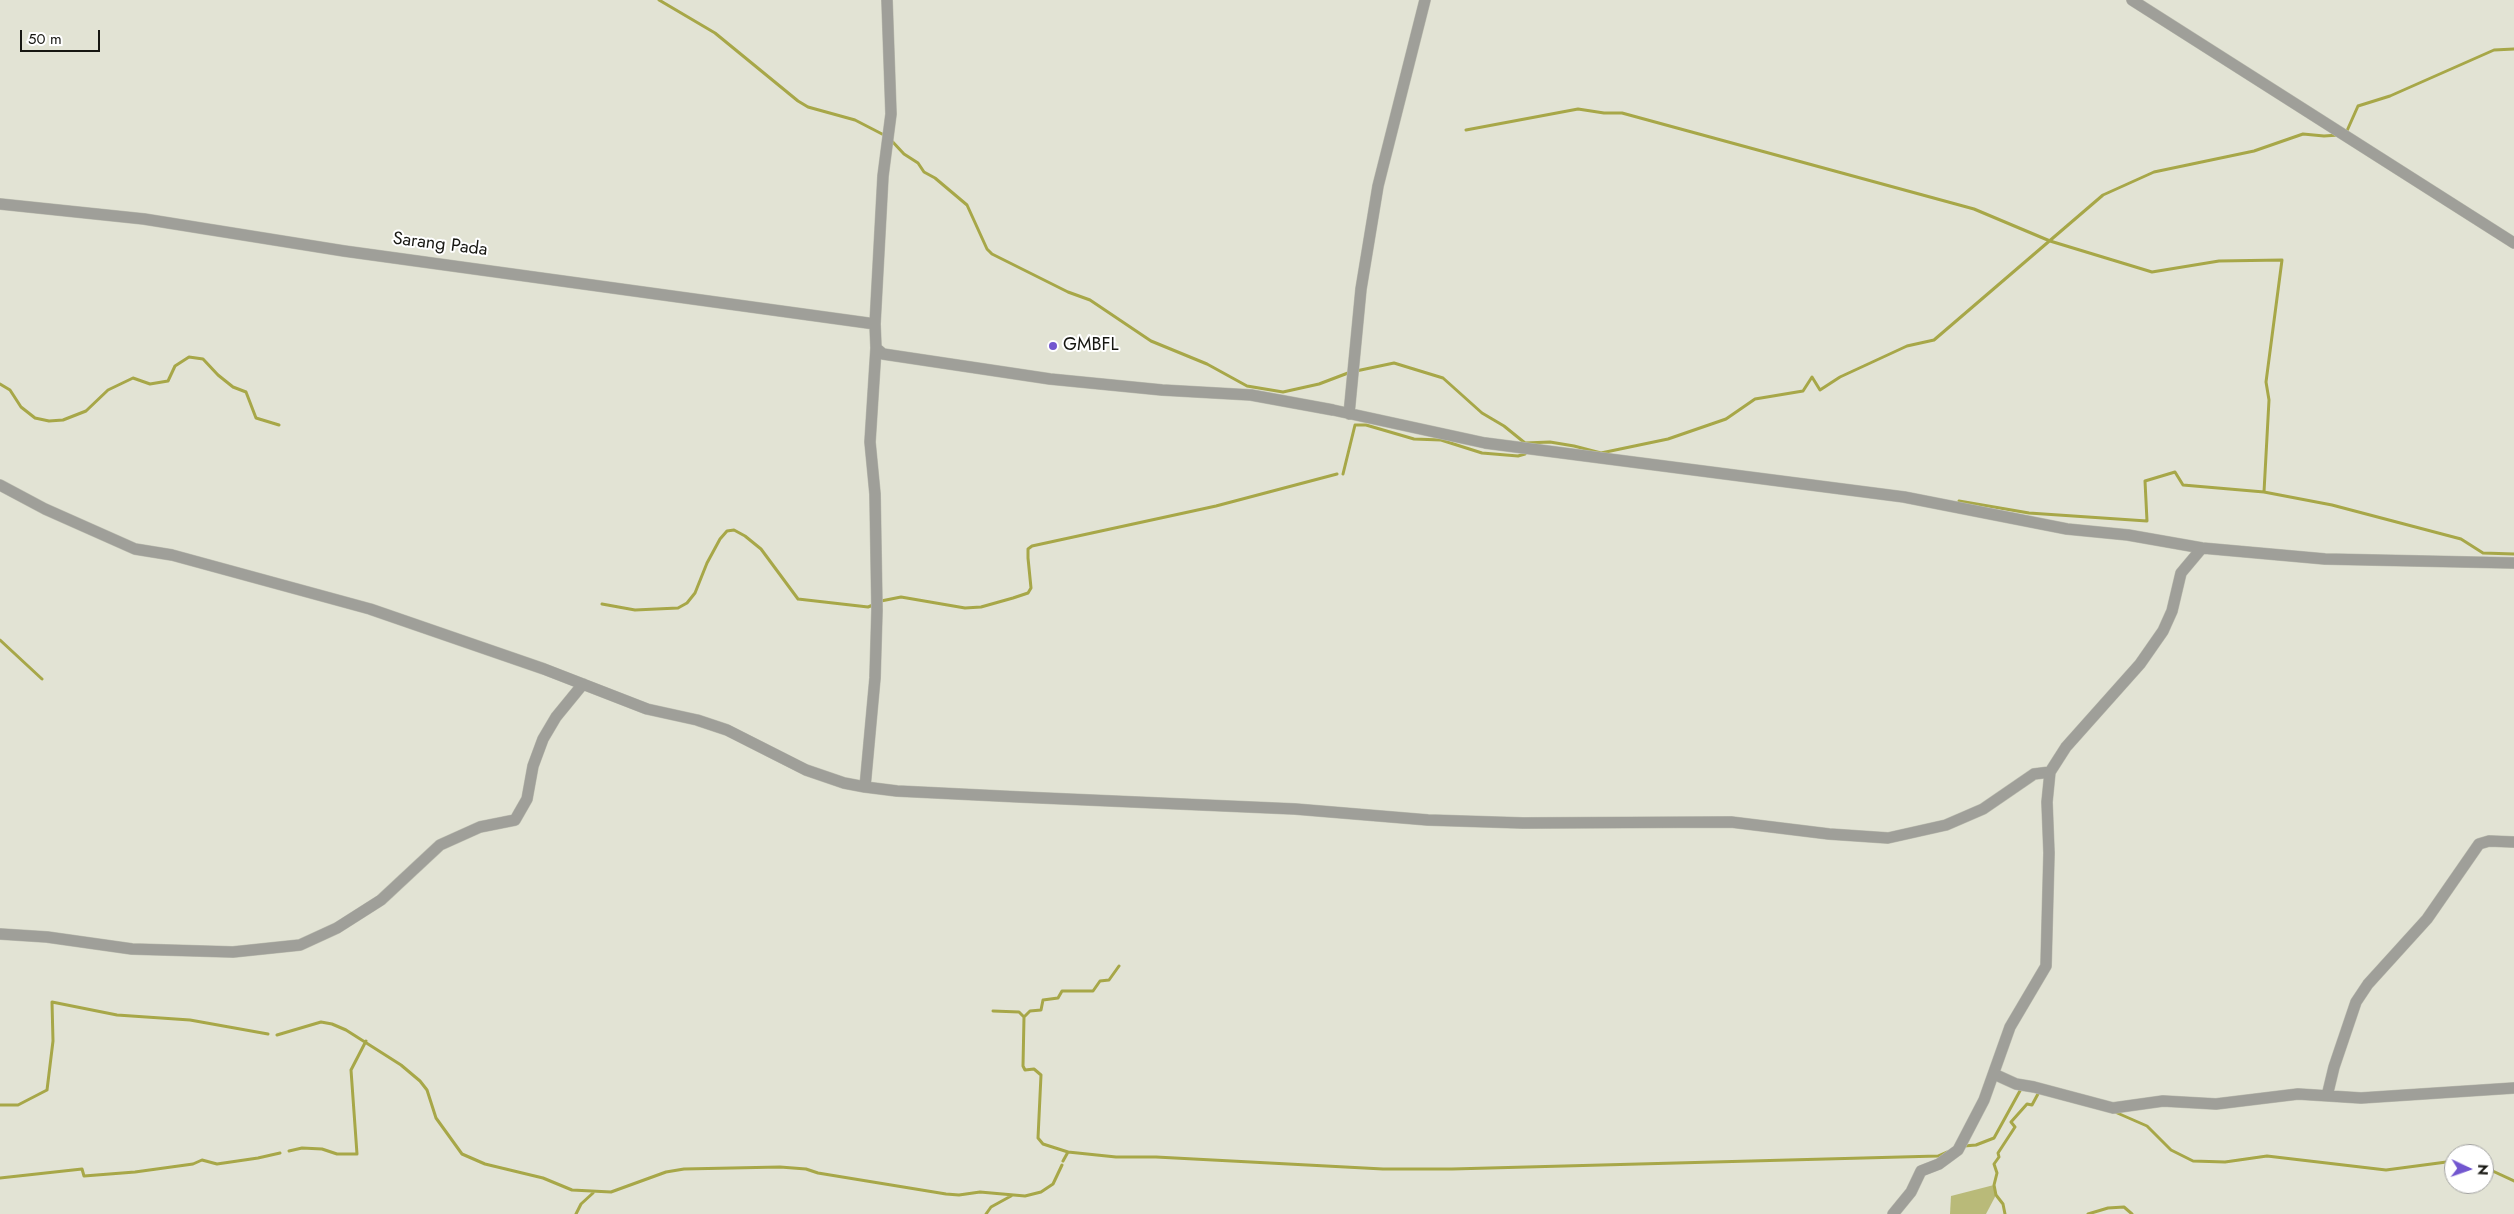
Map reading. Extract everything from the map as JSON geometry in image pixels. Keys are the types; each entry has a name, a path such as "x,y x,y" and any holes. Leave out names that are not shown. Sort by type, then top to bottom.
{"street":[{"path":"865,786 875,678 877,610 875,494 870,442 876,348 882,176 891,114 887,0"},
{"path":"1349,414 1361,289 1378,186 1425,0"},
{"path":"2132,0 2514,243"},
{"name":"Sarang Pada","path":"0,204 144,220 352,252 876,324"},
{"path":"876,348 883,354 1050,379 1162,390 1251,395 1485,443 1904,497 2067,529 2128,535 2202,548 2325,559 2514,563"},
{"path":"0,485 53,513 134,549 172,556 370,609 647,709 697,720 728,730 806,770 844,783 897,791 1295,809 1428,820 1523,823 1731,822 1829,834 1888,838 1946,825 1983,809 2034,774 2050,772"},
{"path":"1893,1214 1911,1192 1921,1171 1939,1164 1958,1150 1984,1100 2010,1027 2046,966 2047,802 2050,772 2066,747 2140,664 2163,631 2172,611 2181,572 2202,548"},
{"path":"0,934 47,937 132,949 233,952 300,945 337,928 381,900 440,845 480,827 515,820 527,799 533,766 543,739 556,717 582,684"},
{"path":"2327,1096 2334,1067 2356,1002 2368,984 2427,919 2479,844 2489,841 2514,842"},
{"path":"1994,1074 2016,1084 2112,1108 2163,1101 2216,1104 2298,1094 2361,1098 2514,1088"}],"green space":[{"path":"1994,1185 1996,1195 1986,1214 1950,1214 1951,1196"}],"waterway":[{"path":"659,0 715,33 798,101 808,107 855,120 884,135"},
{"path":"2346,133 2358,106 2390,96 2494,50 2514,49"},
{"path":"1466,130 1578,109 1604,113 1622,113 1974,209 2050,241 2152,272 2219,261 2282,260 2266,382 2269,400 2264,492"},
{"path":"1356,371 1394,363 1443,378 1482,413 1504,426 1525,443 1550,442 1601,453 1668,439 1726,419 1755,399 1803,391 1812,377 1820,390 1840,377 1907,346 1934,340 2103,195 2154,172 2254,151 2303,134 2339,135"},
{"path":"890,139 904,154 918,163 924,172 935,178 967,205 987,249 992,254 1068,292 1090,300 1151,341 1207,364 1247,386 1283,392 1319,384 1348,373"},
{"path":"0,384 10,390 21,407 35,418 49,421 63,420 86,411 108,390 133,378 150,384 168,381 175,366 189,357 203,359 233,387 246,392 256,418 279,425"},
{"path":"1343,474 1355,425 1366,425 1414,439 1441,440 1482,453 1518,456 1525,454"},
{"path":"1959,501 2029,513 2147,521 2145,481 2175,472 2183,485 2264,492 2332,505 2461,539 2483,553 2514,554"},
{"path":"881,601 901,597 965,608 981,607 1028,593 1031,588 1028,549 1032,546 1216,506 1337,474"},
{"path":"602,604 635,610 678,608 687,603 695,593 707,563 720,539 727,531 734,530 761,549 798,599 868,607 873,605"},
{"path":"0,640 42,679"},
{"path":"1068,1152 1043,1144 1038,1138 1041,1075 1034,1069 1025,1070 1023,1066 1024,1017 1030,1011 1041,1010 1043,1000 1058,998 1062,991 1093,991 1100,981 1109,980 1119,966"},
{"path":"0,1105 18,1105 47,1090 53,1041 52,1002 117,1015 190,1020 268,1034"},
{"path":"993,1011 1019,1012 1024,1017"},
{"path":"277,1035 321,1022 346,1030 401,1065 420,1081 427,1090 436,1118 462,1154 485,1164 543,1178 572,1190 611,1192 666,1172 684,1169 780,1167 806,1169 818,1173 946,1194 959,1195 980,1192 1025,1196 1041,1192 1053,1184 1062,1165"},
{"path":"289,1151 302,1148 322,1149 337,1154 357,1154 351,1070 366,1041"},
{"path":"1964,1146 1976,1145 1994,1138 2021,1089"},
{"path":"1996,1195 1994,1185 1997,1173 1994,1164 1999,1157 1998,1153 2015,1127 2011,1122 2027,1104 2032,1105 2039,1092"},
{"path":"2115,1112 2147,1126 2171,1150 2193,1161 2225,1162 2267,1156 2386,1170 2444,1162"},
{"path":"1063,1161 1068,1152 1116,1157 1156,1157 1383,1169 1452,1169 1938,1156 1947,1152"},
{"path":"0,1178 82,1169 84,1176 135,1172 193,1164 202,1160 217,1164 280,1153"},
{"path":"2494,1172 2514,1181"},
{"path":"576,1214 581,1204 593,1193"},
{"path":"1996,1195 2003,1204 2005,1214"},
{"path":"986,1214 991,1207 1011,1196"},
{"path":"2088,1214 2108,1208 2124,1207 2132,1214"}],"place":[{"name":"GMBFL","path":"1053,346"}]}
